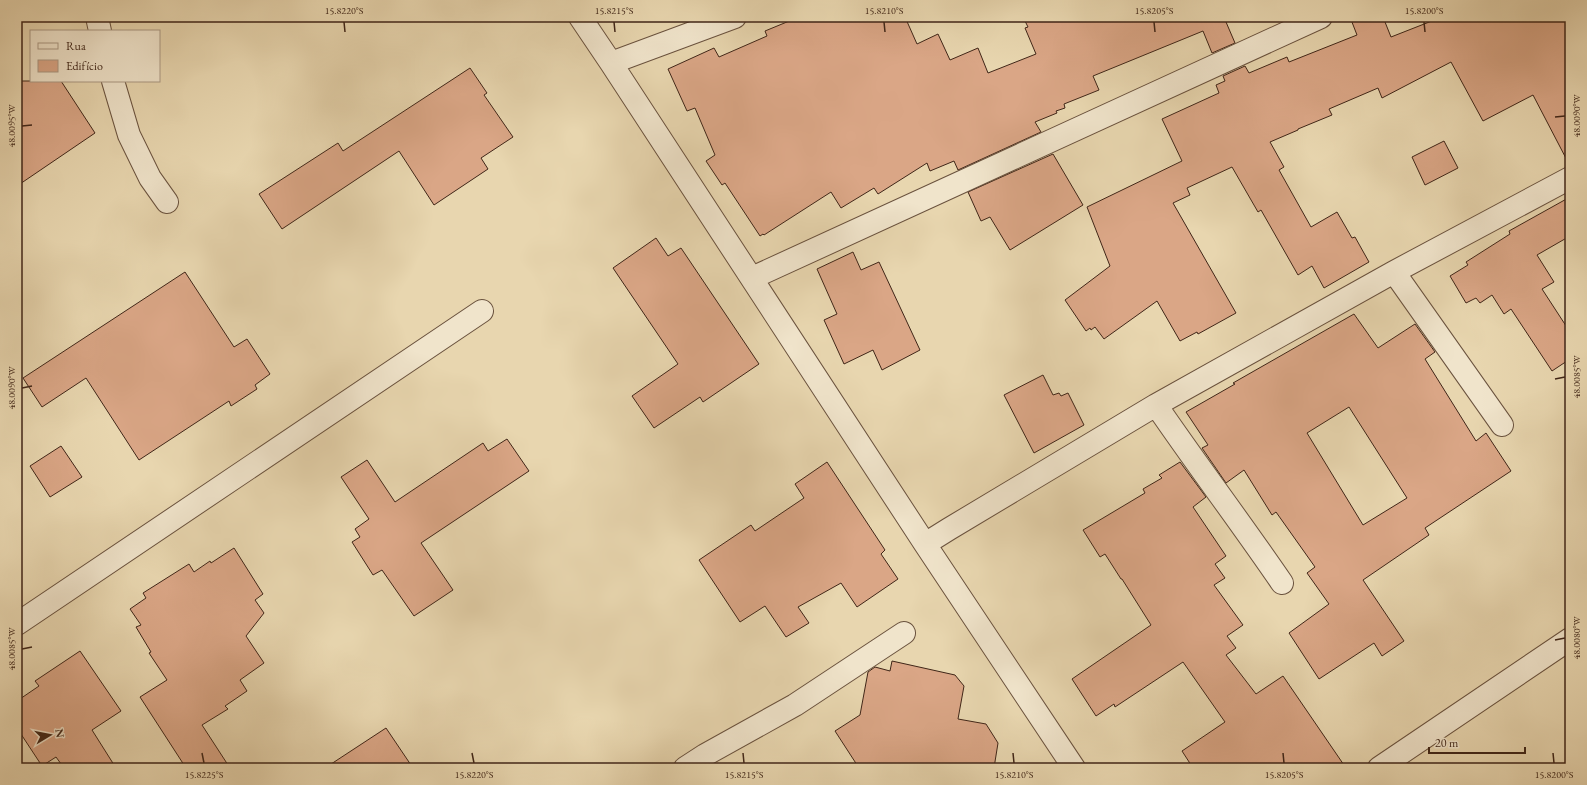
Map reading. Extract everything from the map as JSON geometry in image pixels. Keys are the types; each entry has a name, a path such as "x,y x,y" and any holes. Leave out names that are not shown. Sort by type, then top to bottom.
{"street":[{"path":"97,17 100,30"},
{"path":"580,17 1074,768"},
{"path":"611,63 735,17"},
{"path":"752,278 1250,51 1321,17"},
{"path":"113,82 128,135 150,178 167,202"},
{"path":"926,544 956,524 1156,405 1394,272 1570,178"},
{"path":"1394,272 1502,425"},
{"path":"17,624 482,311"},
{"path":"1156,405 1282,583"},
{"path":"685,768 704,755 795,705 904,633"},
{"path":"1379,768 1570,639"}],"building":[{"path":"799,17 905,17 917,44 938,34 950,60 978,48 988,73 1036,54 1025,28 1028,27 1023,17 1235,17 1226,22 1235,43 1212,53 1203,31 1093,76 1099,90 1064,104 1065,108 1056,111 1057,113 1035,122 1041,132 958,170 954,161 930,171 927,163 878,194 874,188 841,208 831,192 764,235 763,234 760,236 725,183 722,185 706,161 715,155 695,108 687,111 668,69 714,48 719,57 767,36 765,31"},
{"path":"1350,17 1383,17 1391,37 1442,17 1570,17 1570,166 1533,95 1483,121 1451,62 1382,98 1378,88 1329,109 1332,115 1270,142 1284,167 1279,170 1311,227 1337,212 1352,238 1355,237 1369,262 1324,288 1312,266 1298,275 1261,210 1258,212 1232,167 1187,188 1190,195 1173,203 1236,313 1198,334 1197,332 1180,341 1157,301 1104,339 1095,327 1086,331 1065,300 1110,266 1087,207 1182,161 1162,119 1219,93 1216,85 1225,81 1223,76 1245,66 1249,73 1287,57 1289,62 1357,35"},
{"path":"470,68 487,93 484,95 513,137 481,158 488,169 434,205 399,151 282,229 259,194 338,143 343,151"},
{"path":"17,81 62,82 95,133 17,186"},
{"path":"1444,141 1458,168 1425,185 1412,157"},
{"path":"1053,154 1083,205 1010,250 990,217 981,221 968,192"},
{"path":"1570,197 1570,236 1537,255 1554,282 1542,289 1570,332 1570,359 1552,371 1511,309 1504,314 1492,295 1480,303 1476,298 1466,303 1450,276 1468,265 1466,262 1510,234 1509,231"},
{"path":"656,238 668,256 681,248 759,364 703,402 700,397 654,428 632,396 678,364 613,268"},
{"path":"853,252 861,270 879,262 920,350 882,370 873,350 844,364 824,320 837,314 817,269"},
{"path":"185,272 234,347 247,339 270,374 255,385 257,389 231,406 229,401 139,460 86,378 42,407 23,378"},
{"path":"1354,314 1378,348 1415,324 1435,352 1425,359 1476,441 1486,433 1511,471 1425,528 1429,535 1363,580 1404,641 1382,656 1374,643 1319,679 1289,633 1329,604 1307,573 1315,567 1276,512 1272,515 1244,470 1226,483 1202,448 1208,445 1186,412 1235,384 1233,383","holes":["1349,407 1407,498 1363,525 1307,433"]},
{"path":"1043,375 1053,395 1059,393 1061,396 1068,393 1084,425 1034,453 1004,395"},
{"path":"507,439 529,471 421,543 453,590 414,616 382,570 373,575 352,542 360,537 355,529 369,519 341,477 367,460 395,502 483,443 488,451"},
{"path":"61,446 82,477 50,497 30,466"},
{"path":"827,462 885,550 881,554 898,579 857,607 841,583 798,607 809,623 786,637 765,606 740,622 699,560 751,525 755,531 804,498 795,484"},
{"path":"1180,462 1206,497 1193,507 1226,556 1215,564 1225,578 1214,585 1243,625 1227,636 1236,648 1226,655 1256,694 1283,676 1346,768 1193,768 1182,751 1225,722 1183,662 1115,707 1114,704 1096,716 1072,679 1151,625 1105,554 1100,557 1083,530 1145,493 1143,489 1162,478 1159,475"},
{"path":"234,548 263,594 255,600 264,613 246,636 264,663 240,680 247,691 225,706 228,709 202,725 230,768 186,768 140,697 167,680 149,653 151,652 136,627 141,625 130,609 146,598 143,593 189,564 194,572 210,561 211,563"},
{"path":"80,651 121,711 92,730 116,768 64,768 56,757 42,766 17,728 17,701 39,686 35,681"},
{"path":"892,661 955,675 964,686 958,719 986,724 998,743 994,768 859,768 835,731 860,715 868,672 875,667 890,671"},
{"path":"386,728 413,768 325,768"}]}
